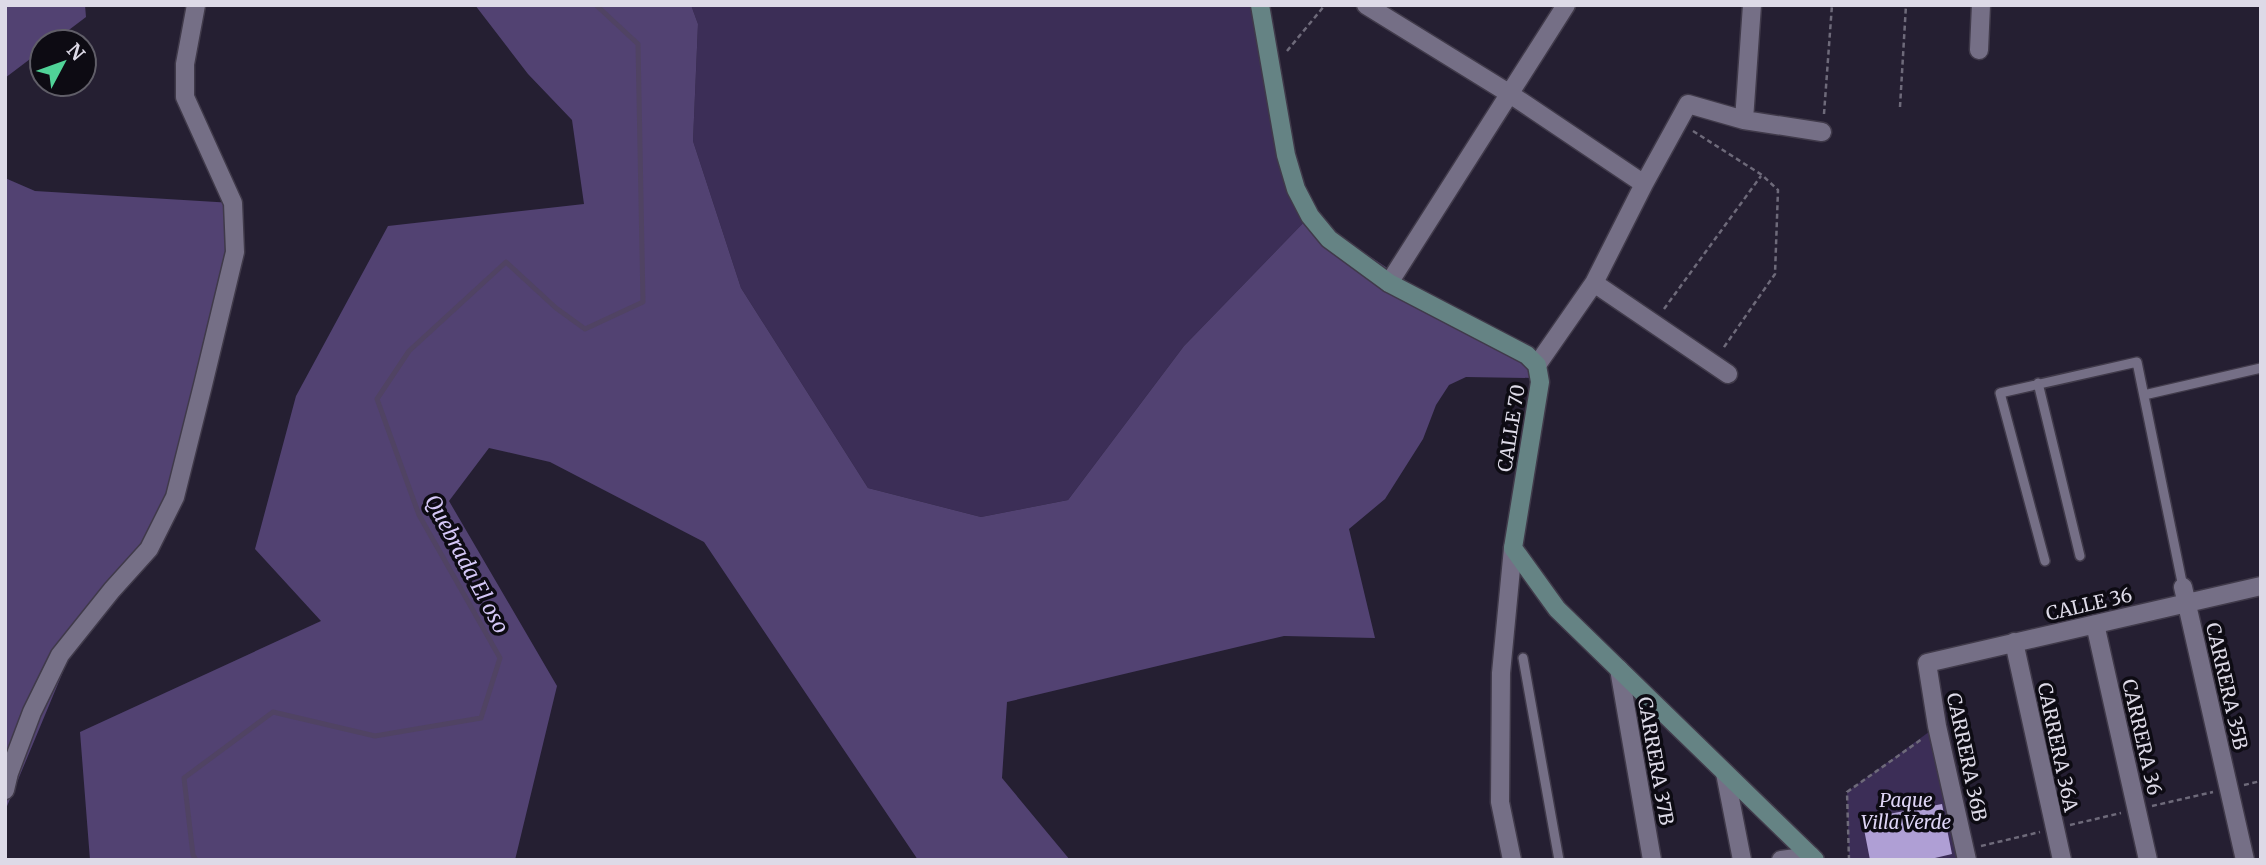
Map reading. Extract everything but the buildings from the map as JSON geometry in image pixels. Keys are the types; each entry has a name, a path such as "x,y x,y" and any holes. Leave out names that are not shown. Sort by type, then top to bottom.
{"main road":[{"name":"CALLE 70","path":"1260,5 1286,155 1296,189 1329,239 1388,283 1527,355 1537,365 1540,382 1513,548"},
{"path":"1513,548 1557,609 1813,858"}],"street":[{"path":"5,790 32,712 60,655 149,549 176,498 196,416 235,252 233,203 185,97 185,64 196,5"},
{"path":"1366,5 1510,94 1644,184"},
{"path":"1388,283 1566,5"},
{"path":"1744,120 1752,5"},
{"path":"1979,50 1982,5"},
{"path":"1537,365 1594,284 1688,104 1744,120 1822,132"},
{"path":"1594,284 1728,374"},
{"name":"CALLE 70","path":"1513,548 1501,673 1500,802 1513,860"},
{"name":"CALLE 36","path":"1927,663 2095,624 2185,595 2261,586"},
{"name":"CARRERA 35B","path":"2185,595 2245,860"},
{"name":"CARRERA 36","path":"2095,624 2148,860"},
{"name":"CARRERA 36A","path":"2014,642 2062,860"},
{"name":"CARRERA 36B","path":"1927,663 1937,726 1966,855"},
{"name":"CARRERA 37B","path":"1619,669 1652,860"},
{"path":"1725,773 1742,860"},
{"path":"1781,860 1813,858"}],"lane":[{"path":"2045,561 2000,393 2137,362 2185,595"},
{"path":"2144,395 2261,368"},
{"path":"2038,383 2080,556"},
{"path":"1523,658 1559,860"}],"path":[{"path":"1268,58 1283,56 1325,5"},
{"path":"1822,132 1832,5"},
{"path":"1900,107 1906,5"},
{"path":"1678,122 1762,175 1778,190 1775,274 1712,363"},
{"path":"1654,323 1762,175"},
{"path":"1849,860 1847,792 1937,726"},
{"path":"1966,855 2055,828 2261,781"}],"green space":[{"path":"691,5 1259,5 1275,94 1310,216 1184,346 1068,500 981,517 868,488 741,288 693,141 698,24"},
{"name":"Paque Villa Verde","path":"1937,726 1967,860 1849,860 1847,792"}],"shaded area":[{"path":"5,5 85,5 86,17 71,28 28,28 28,61 5,78"},
{"path":"475,5 691,5 698,24 693,141 741,288 868,488 981,517 1068,500 1184,346 1310,216 1475,327 1527,355 1534,378 1466,377 1449,385 1436,405 1423,439 1385,499 1349,529 1375,638 1284,636 1007,702 1002,778 1070,860 918,860 704,542 550,462 489,448 449,501 557,686 515,860 90,860 80,732 321,621 255,549 296,396 388,226 584,204 572,120 528,74"},
{"path":"5,178 35,191 233,203 223,295 196,416 149,549 80,631 5,811"}],"waterway":[{"name":"Quebrada El oso","path":"196,860 193,855 184,778 273,712 375,736 481,718 500,658 419,515 377,399 409,351 506,262 556,308 585,329 643,302 638,44 596,5"}]}
